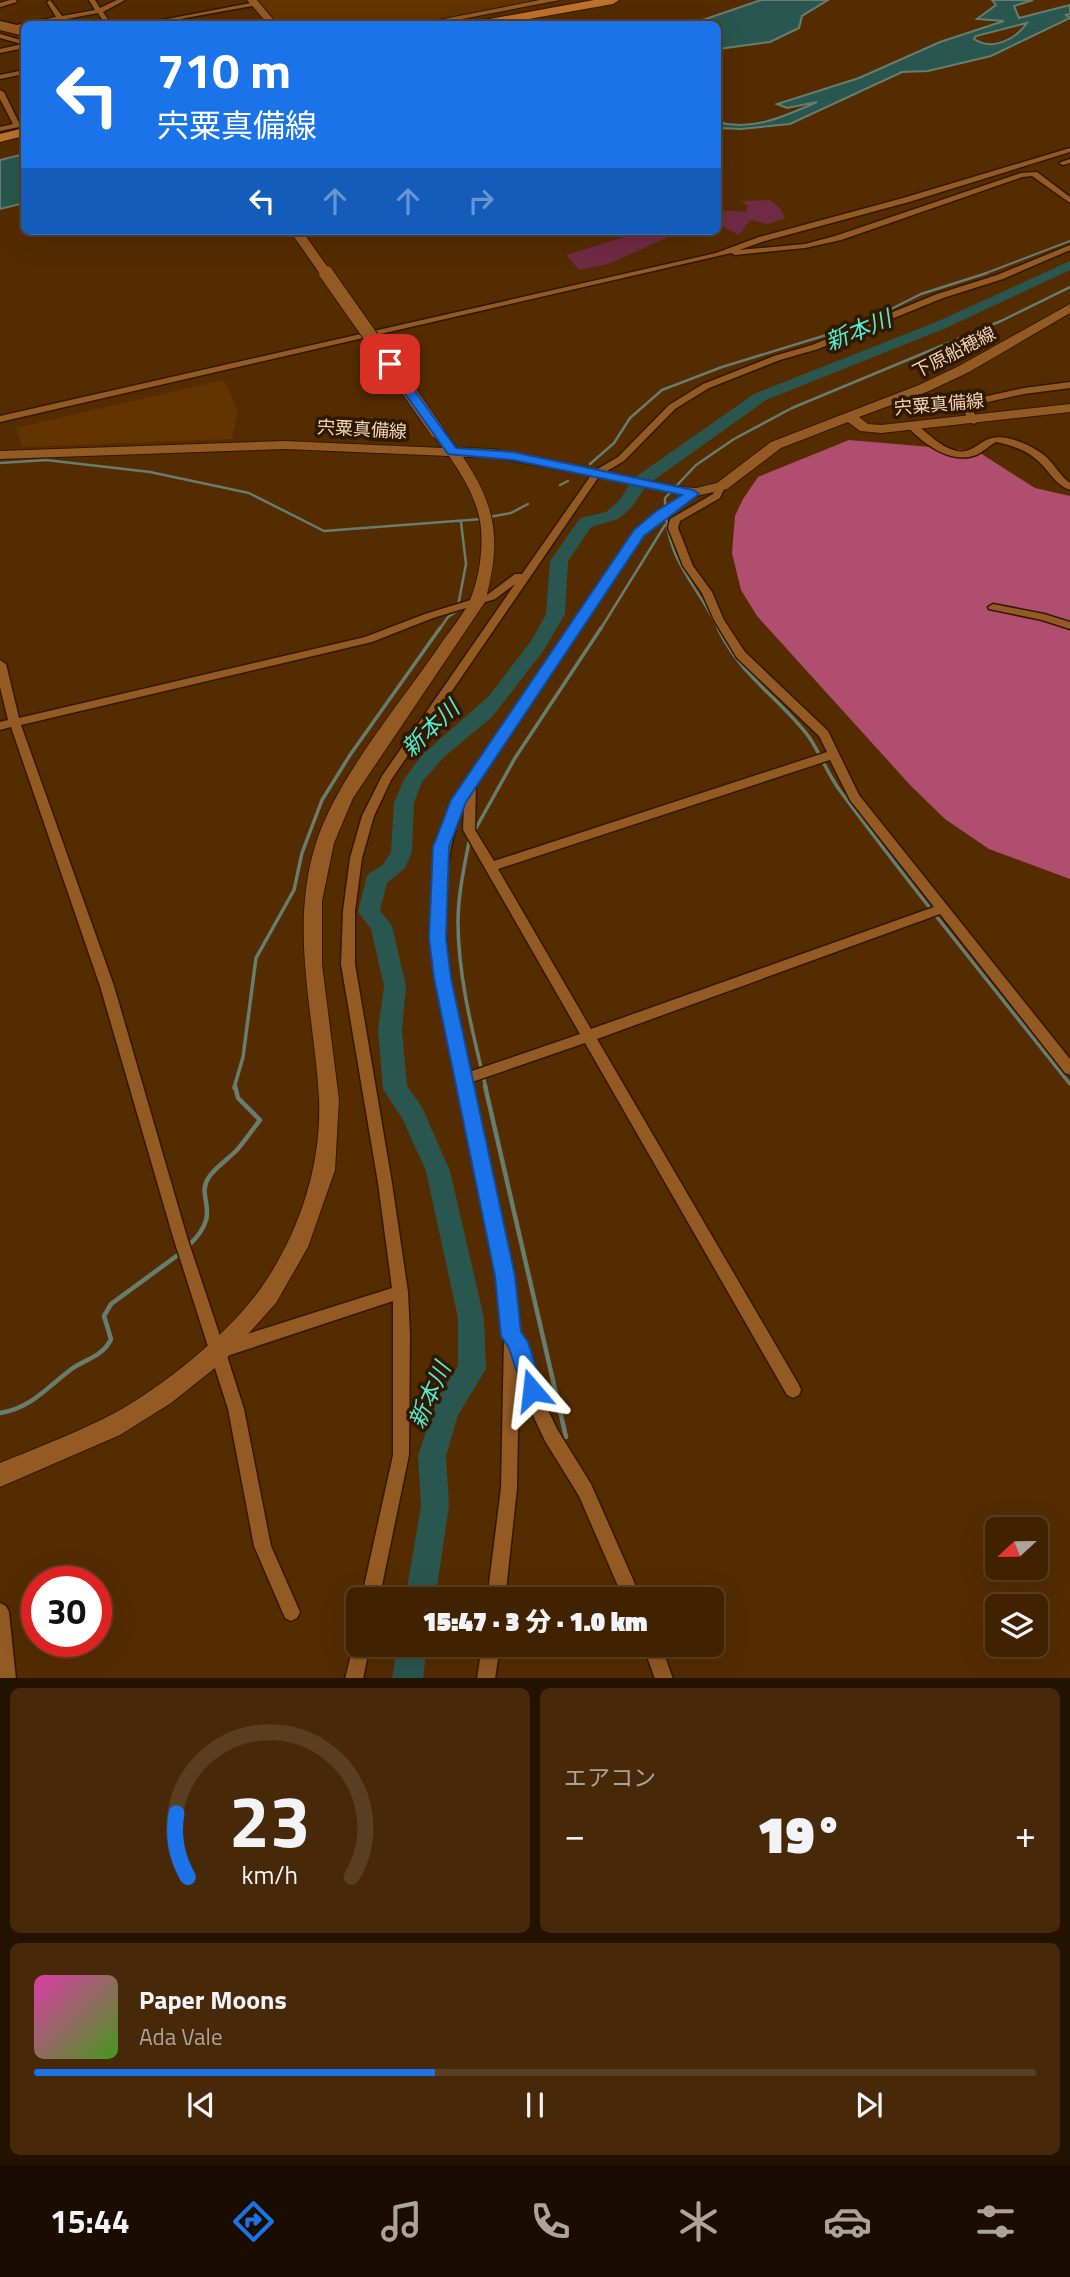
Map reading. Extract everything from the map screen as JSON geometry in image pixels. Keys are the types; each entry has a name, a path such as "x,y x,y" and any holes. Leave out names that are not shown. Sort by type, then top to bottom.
{"highway":[{"path":"500,21 612,0"},
{"path":"0,133 21,128"}],"street":[{"path":"0,5 14,2 13,0"},
{"path":"92,0 106,21"},
{"path":"54,21 99,11 122,0"},
{"path":"440,21 555,0"},
{"path":"50,2 60,18"},
{"path":"159,21 254,2 271,21"},
{"path":"0,29 21,35"},
{"path":"0,51 21,37"},
{"path":"0,76 21,72"},
{"path":"0,92 21,125"},
{"path":"718,255 762,239 894,204 1070,150"},
{"path":"0,419 718,255 806,246 838,238 1021,175 1034,174 1070,201"},
{"path":"0,1475 112,1427 163,1395 217,1352 268,1296 300,1240 325,1170 329,1101 313,964 313,901 325,842 345,796 477,602 488,568 490,531 481,498 452,451 299,235"},
{"path":"373,1587 401,1455 400,1292 348,964 349,911 356,858 368,816 386,779 531,567 601,474 621,459 672,407 706,386 777,358 815,347 931,300 1000,277 1052,251 1070,247"},
{"name":"下原船穂線","path":"849,416 924,388 964,369 1070,308"},
{"path":"974,421 965,404 1024,391 1070,385"},
{"name":"宍粟真備線","path":"0,455 285,445 380,451 452,451 513,456 686,493 719,489 776,445 849,416 865,428 881,429 974,421 1070,408"},
{"path":"911,425 936,446 961,454 973,453 988,442 1002,440 1040,457 1054,476 1070,487"},
{"path":"719,489 717,496 688,509 674,519 673,528 688,566 707,592 719,620 741,655 824,734 854,797 1070,1069"},
{"path":"498,1587 509,1488 512,1336 505,1276 463,1079 437,938 437,903 444,836 459,800 639,533 686,493"},
{"path":"7,723 368,640 429,616 491,597 531,567"},
{"path":"993,607 1044,617 1070,626"},
{"path":"0,664 7,723 107,986 180,1237 236,1409 263,1546 292,1612"},
{"path":"491,867 835,754"},
{"path":"471,782 469,830 793,1390"},
{"path":"463,1079 588,1037 942,909"},
{"path":"217,1352 400,1292"},
{"path":"512,1336 518,1342 537,1405 551,1435 585,1490 628,1587"},
{"path":"0,1612 7,1678"},
{"path":"354,1678 358,1657"},
{"path":"486,1678 489,1657"},
{"path":"656,1657 664,1678"}],"shaded area":[{"path":"255,0 541,0 426,21 274,21"},
{"path":"770,200 780,208 785,218 768,224 750,220 739,235 721,226 721,210 746,212 748,206 741,201"},
{"path":"631,235 673,235 608,264 579,270 566,255"},
{"path":"224,380 238,411 232,439 22,447 16,428"},
{"path":"849,440 977,451 1035,488 1070,496 1070,879 989,849 945,819 911,786 757,616 741,590 732,553 735,516 758,477"}],"water":[{"path":"761,0 828,0 802,16 799,28 770,42 721,49 721,21 700,21"},
{"path":"992,0 1033,0 1014,6 1019,18 1070,5 1070,14 1066,15 1070,18 991,56 928,71 902,72 790,124 721,128 721,123 744,125 782,117 817,102 787,108 777,104 859,78 940,42 1004,21 977,19 996,5","holes":["1027,23 1016,34 996,44 974,39 976,36"]},
{"path":"21,155 21,204 0,209 0,160"}],"waterway":[{"path":"982,274 1070,241"},
{"name":"新本川","path":"422,1587 435,1506 432,1456 446,1409 472,1369 471,1318 438,1171 413,1114 395,1089 390,1030 395,986 381,926 369,912 377,879 390,871 401,852 404,803 408,790 429,760 496,701 538,645 556,614 556,576 559,561 586,522 604,519 619,510 640,482 760,397 941,325 1070,265"},
{"path":"982,274 987,273"},
{"path":"590,464 614,443 630,418 662,390 722,367 859,325 921,294 982,274"},
{"path":"719,630 675,554 666,520 665,498 696,465 734,439 792,408 1001,321 1070,287"},
{"path":"976,405 1028,393"},
{"path":"0,463 46,460 150,472 249,493 324,531 482,519"},
{"path":"560,485 568,481"},
{"path":"489,517 511,513 528,504"},
{"path":"439,630 448,617 457,611 466,564 461,522"},
{"path":"600,630 665,525"},
{"path":"234,1088 243,1057 256,958 294,890 302,853 322,800 350,755 440,628"},
{"path":"476,828 515,758 601,628"},
{"path":"718,628 749,674 809,737 836,785 869,829 1070,1084"},
{"path":"469,842 459,902 459,943 467,1005 486,1088"},
{"path":"188,1246 205,1224 205,1185 209,1177 236,1151 260,1120 238,1098 235,1086"},
{"path":"485,1086 566,1437"},
{"path":"0,1413 31,1401 73,1368 104,1349 111,1339 104,1316 111,1304 182,1252"},
{"name":"新本川","path":"407,1678 410,1657"}],"route":[{"path":"390,364 452,451 513,456 693,494 659,515 639,533 459,800 447,825 441,847 437,938 443,978 505,1276 512,1336 518,1342 532,1390"}]}
